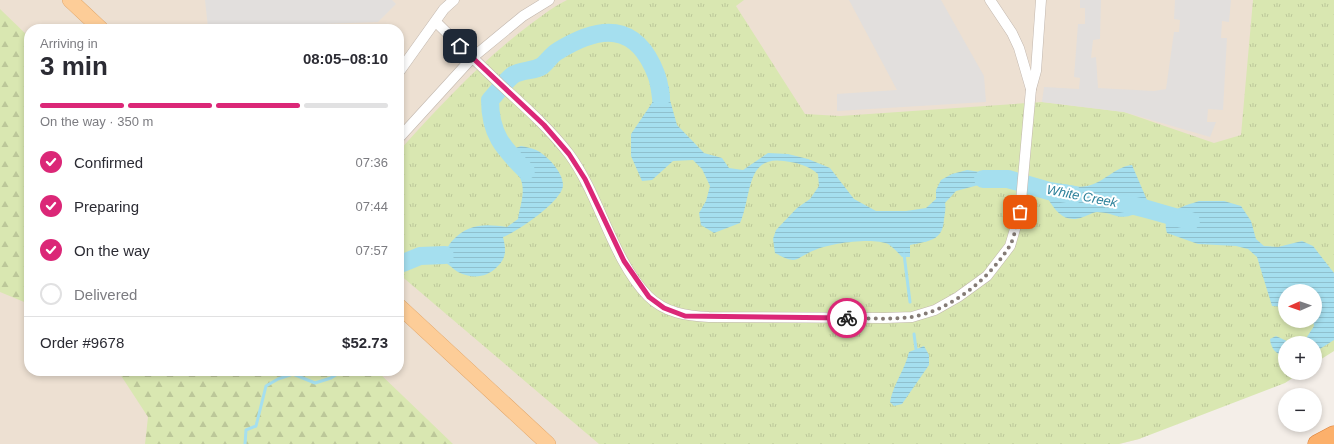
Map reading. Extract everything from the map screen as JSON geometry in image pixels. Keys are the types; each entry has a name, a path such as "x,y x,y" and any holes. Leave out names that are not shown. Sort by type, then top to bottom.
{"highway":[{"path":"1317,444 1334,435"},
{"path":"1320,444 1334,435"}],"main road":[{"path":"70,0 96,24"},
{"path":"404,311 549,443"}],"street":[{"path":"404,65 444,10 454,0"},
{"path":"404,133 472,58 523,16 549,0"},
{"path":"990,0 1012,33 1019,48 1031,89"},
{"path":"436,22 549,131 569,154 585,179 624,261 638,284 649,297 664,308 685,316 885,318 912,317 935,310 958,297 987,276 1010,246 1020,212 1031,89 1036,71 1041,0"}],"shaded area":[{"path":"0,0 1334,0 1318,284 1278,284 1278,328 1316,328 1315,336 1278,336 1278,376 1139,439 1119,444 0,444"},
{"path":"205,0 392,0 396,4 378,22 321,24 208,24"},
{"path":"849,0 941,0 984,76 986,102 837,111 837,94 897,90"},
{"path":"1080,0 1101,0 1100,39 1093,40 1091,58 1096,57 1098,88 1154,91 1166,89 1174,32 1179,32 1180,20 1174,19 1175,0 1231,0 1229,22 1222,21 1221,38 1227,38 1223,110 1208,109 1207,122 1216,122 1210,137 1124,112 1042,102 1044,87 1079,89 1080,78 1074,77 1078,24 1085,24 1085,8 1080,8"}],"green space":[{"path":"567,0 744,0 736,6 805,114 840,116 1042,102 1124,112 1214,143 1241,135 1253,0 1334,0 1334,351 1322,359 1322,336 1278,336 1278,380 1290,380 1139,439 1119,444 599,444 404,278 404,146 442,104 487,60 542,15"},
{"path":"0,9 24,32 24,302 0,292"},
{"path":"121,376 382,376 453,444 145,444 148,417"}],"water":[{"path":"657,75 662,76 669,87 670,100 677,125 704,153 722,158 729,168 743,170 768,153 788,154 808,159 830,168 854,199 876,211 906,211 926,208 936,199 936,190 941,180 952,174 967,170 987,173 1009,172 1008,182 986,183 956,191 945,203 945,213 941,232 934,239 910,245 910,257 902,257 888,244 873,241 862,241 830,245 793,260 788,259 775,253 773,239 776,230 797,208 810,199 819,186 818,174 806,166 784,161 771,161 762,164 756,171 752,180 740,223 714,233 701,225 699,213 706,201 710,186 702,169 693,160 673,161 652,180 642,181 631,156 631,134 652,103"},
{"path":"521,146 540,152 550,160 558,170 563,181 563,186 555,200 538,216 503,237 505,245 504,257 493,271 479,276 468,276 458,272 443,262 424,262 420,256 426,253 444,250 458,235 471,228 484,225 507,227 518,219 523,192 522,186 519,176 507,158 510,150"},
{"path":"1132,165 1147,200 1142,211 1134,215 1123,217 1097,212 1077,219 1071,219 1062,216 1048,199 1050,186 1065,184 1082,187 1087,186 1099,182 1126,166"},
{"path":"1199,201 1224,201 1241,206 1251,221 1256,239 1264,246 1278,247 1302,241 1313,246 1334,273 1334,340 1322,348 1322,336 1308,336 1313,328 1322,328 1322,284 1278,284 1278,306 1272,306 1257,257 1248,249 1236,246 1198,244 1167,233 1167,220 1174,211"},
{"path":"1276,336 1278,337 1278,354 1273,348 1270,339"},
{"path":"924,346 929,355 929,365 902,404 894,406 890,402 909,352"}],"waterway":[{"name":"White Creek","path":"526,171 499,140 492,122 490,100 513,75 542,66 553,54 573,42 588,36 602,33 615,33 627,37 638,45 648,57 657,77 661,98"},
{"name":"White Creek","path":"983,179 1008,179 1049,191 1074,195"},
{"name":"White Creek","path":"1121,203 1191,221"},
{"path":"904,254 910,302"},
{"name":"White Creek","path":"404,263 420,256 445,255"},
{"path":"914,334 916,349"},
{"name":"White Creek","path":"245,444 246,430 256,426 266,386 287,376"},
{"name":"White Creek","path":"298,376 315,383 334,376"}],"way so far":[{"path":"847,318 912,317 935,310 958,297 987,276 1010,246 1020,212"}],"route":[{"path":"460,46 544,125 569,154 585,179 624,261 638,284 649,297 664,308 685,316 847,318"}]}
